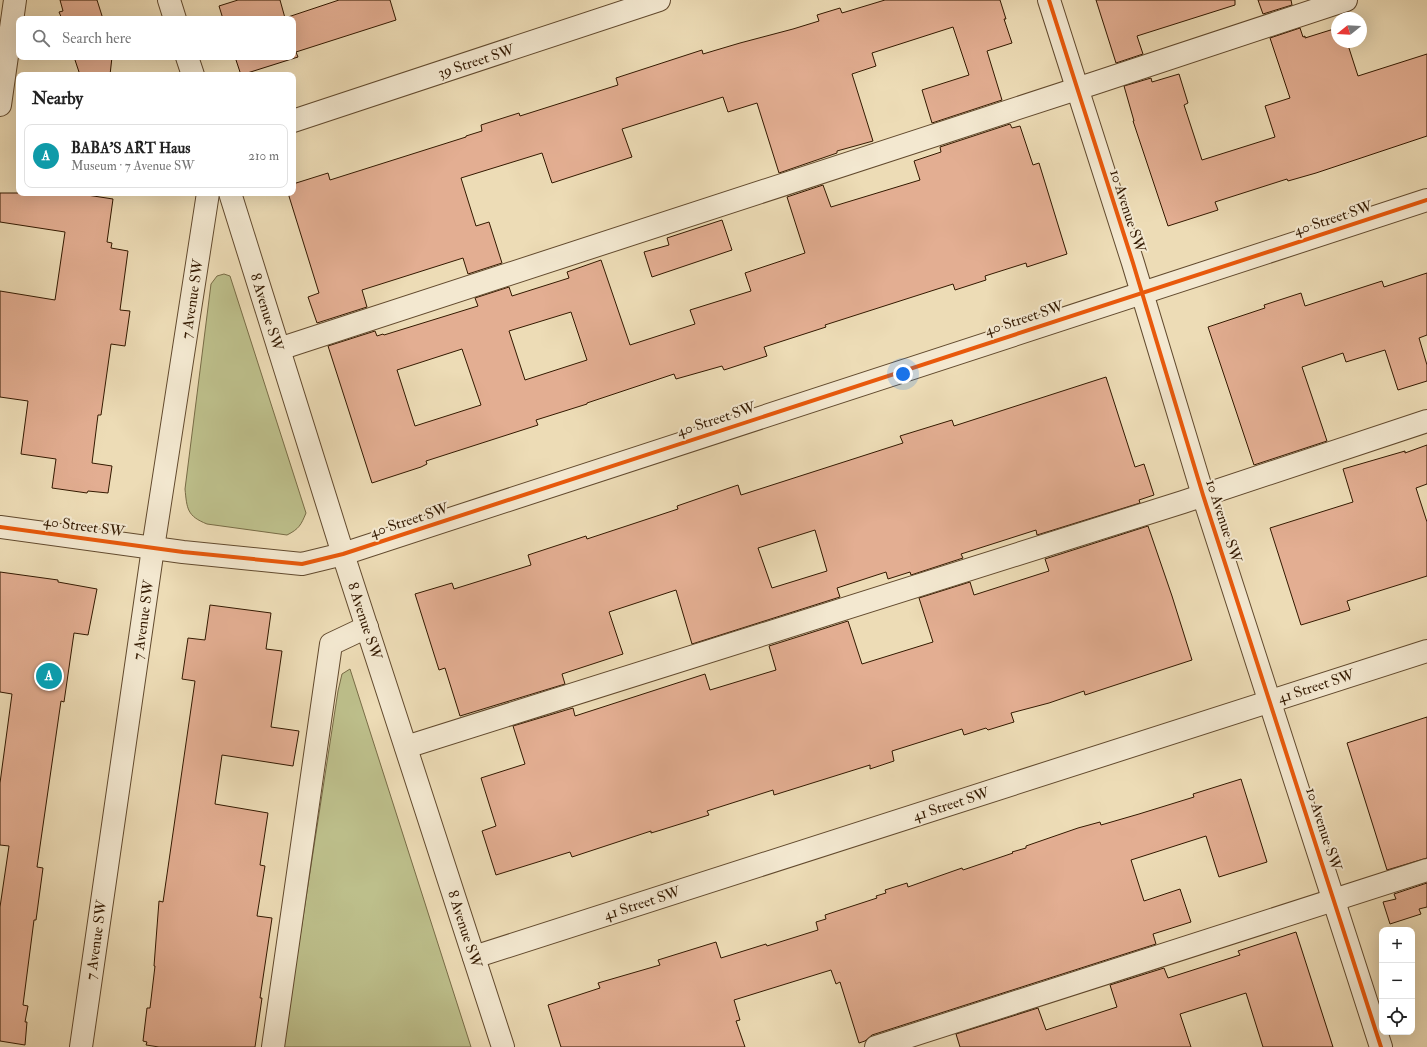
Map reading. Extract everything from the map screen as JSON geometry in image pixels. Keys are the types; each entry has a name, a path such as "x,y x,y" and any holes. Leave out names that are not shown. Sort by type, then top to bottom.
{"street":[{"path":"0,105 15,0"},
{"path":"169,0 174,16"},
{"name":"39 Street SW","path":"296,121 659,0"},
{"name":"10 Avenue SW","path":"1049,0 1203,495 1381,1047"},
{"path":"279,349 1346,0"},
{"path":"188,60 192,72"},
{"name":"7 Avenue SW","path":"81,1047 153,548 208,196"},
{"name":"8 Avenue SW","path":"231,196 343,554 503,1047"},
{"name":"40 Street SW","path":"0,527 183,552 302,564 343,554 1427,200"},
{"path":"406,747 1203,495 1427,422"},
{"path":"273,1047 331,644 367,627"},
{"name":"41 Street SW","path":"474,956 1269,702 1427,650"},
{"path":"876,1047 1335,901 1427,870"}],"green space":[{"path":"224,274 230,276 306,513 299,526 287,535 207,524 192,515 186,502 185,489 211,284 217,276"},
{"path":"350,669 471,1047 283,1047 338,691 342,674"}],"building":[{"path":"60,0 97,0 102,16 61,16 59,12 63,11"},
{"path":"238,0 280,0 284,16 222,16 219,6"},
{"path":"339,0 390,0 396,20 296,52 296,16 291,16"},
{"path":"885,0 1000,0 1006,19 1004,19 1012,43 987,51 1002,100 932,123 922,90 969,75 953,27 872,53 876,66 852,74 873,141 837,151 837,153 779,173 757,103 728,112 723,97 622,129 632,157 552,183 542,153 461,178 476,226 489,222 502,263 468,274 463,258 362,290 367,307 317,323 308,297 319,293 289,196 296,196 296,183 328,173 330,180 466,137 482,131 481,125 519,113 520,116 618,85 616,78 702,50 703,54 819,21 817,15 840,8 842,13"},
{"path":"1096,0 1235,0 1235,5 1137,36 1143,54 1116,63"},
{"path":"1258,0 1291,0 1292,5 1263,14"},
{"path":"1300,28 1303,37 1305,36 1305,38 1331,30 1331,48 1349,48 1358,76 1427,54 1427,136 1316,173 1288,181 1287,179 1215,202 1218,210 1168,226 1133,121 1124,86 1151,78 1152,82 1179,74 1188,103 1184,105 1202,160 1275,137 1265,106 1290,98 1270,38"},
{"path":"75,60 112,60 110,72 79,72"},
{"path":"236,60 288,60 250,72 240,72"},
{"path":"1010,124 1012,128 1020,126 1033,165 1039,163 1067,254 1027,267 1026,263 985,276 986,280 955,290 953,284 825,325 826,327 764,347 767,356 724,370 722,366 676,379 674,374 536,420 538,425 426,461 427,464 421,467 372,483 328,346 375,331 377,336 384,335 478,306 475,298 509,287 512,296 569,278 567,272 601,260 630,345 695,324 690,310 751,291 745,273 805,253 787,197 823,185 831,207 920,180 914,161 941,152 940,147","holes":["571,312 587,360 525,380 509,331","462,349 481,405 415,426 397,370"]},
{"path":"0,193 16,193 16,196 94,196 113,199 107,242 112,243 111,248 128,251 120,310 130,311 125,346 111,344 101,415 98,415 92,463 112,466 108,493 88,491 87,493 52,488 56,459 21,454 28,401 0,397 0,291 55,300 65,232 0,222"},
{"path":"722,220 732,250 652,277 644,252 669,245 667,238"},
{"path":"1427,273 1427,335 1419,338 1427,365 1427,381 1398,390 1385,350 1346,362 1343,353 1302,367 1327,441 1254,465 1208,327 1265,308 1264,305 1301,293 1305,306 1382,281 1384,287"},
{"path":"1106,377 1135,467 1144,464 1154,495 1139,500 1140,503 1037,535 1036,530 961,554 963,558 911,575 910,572 888,579 886,572 837,588 840,597 692,644 676,590 609,612 623,654 562,674 565,684 460,716 445,668 439,670 415,594 452,583 454,589 531,565 528,555 586,536 587,539 678,509 677,506 738,485 741,495 903,443 900,436 952,420 954,426","holes":["815,530 827,571 772,588 758,548"]},
{"path":"1427,445 1427,484 1416,488 1427,522 1427,576 1347,601 1350,610 1301,625 1270,528 1353,502 1343,469 1405,451 1405,453"},
{"path":"1148,526 1192,660 1085,695 1084,691 1049,703 1011,713 1014,722 988,730 986,728 964,735 962,729 892,751 894,761 870,769 870,765 774,795 773,790 707,811 709,815 661,830 651,833 651,831 572,857 570,852 496,875 482,831 496,826 481,778 525,764 513,726 573,708 575,716 705,674 710,690 776,670 769,646 848,621 862,664 933,642 919,598 970,582 974,595 1049,571 1045,559"},
{"path":"0,572 58,580 58,582 97,589 88,635 74,633 64,702 61,701 37,867 43,868 36,920 34,920 23,1005 28,1006 25,1022 27,1022 25,1045 0,1041 0,907 9,846 0,845 0,783 12,694 0,692"},
{"path":"210,605 271,613 266,649 282,651 271,727 299,731 293,766 222,755 215,804 268,813 260,865 265,866 257,916 272,918 260,998 262,998 255,1047 159,1047 146,1045 147,1042 143,1041 147,1008 150,1008 155,966 159,901 163,902 195,681 182,679 188,638 205,640"},
{"path":"1427,717 1427,858 1387,870 1347,743"},
{"path":"1241,779 1267,862 1219,877 1206,836 1131,860 1144,901 1180,889 1191,922 1153,934 1156,944 872,1035 865,1041 859,1043 840,982 836,984 831,970 734,1000 740,1020 736,1021 745,1047 561,1047 548,1005 600,988 598,983 660,965 658,960 716,942 721,958 766,944 767,946 818,930 816,922 826,919 825,915 877,898 876,896 886,893 885,890 907,883 908,887 962,868 963,870 1078,828 1100,822 1101,825 1139,814 1194,797 1193,794"},
{"path":"1427,883 1427,907 1419,909 1421,914 1390,924 1383,902 1396,899 1394,894"},
{"path":"1296,932 1333,1047 1263,1047 1246,993 1180,1014 1191,1047 960,1047 956,1034 1038,1008 1046,1030 1117,1007 1110,985 1164,968 1168,978 1240,955 1238,951"}],"cycle path":[{"path":"1049,0 1133,263 1203,495 1381,1047"},
{"path":"0,527 183,552 302,564 343,554 1427,200"}],"place":[{"name":"BABA'S ART Haus","path":"49,676"}]}
